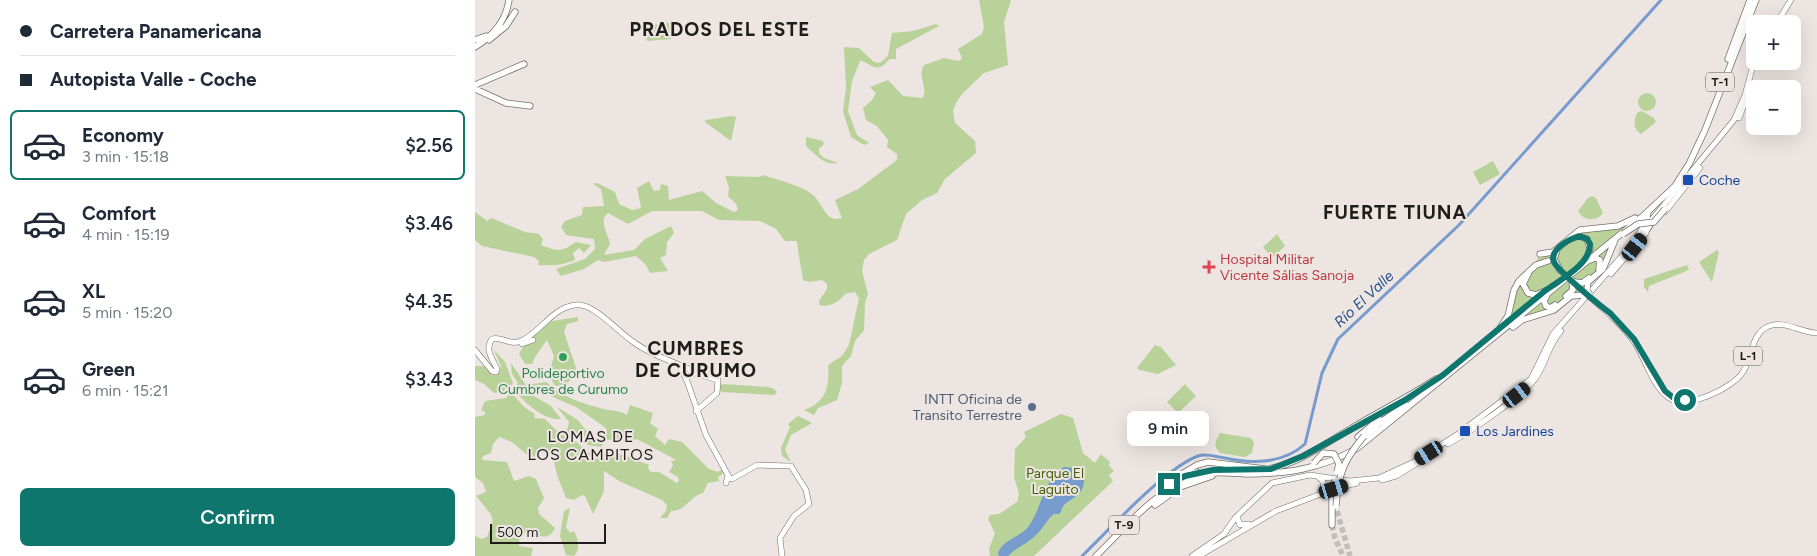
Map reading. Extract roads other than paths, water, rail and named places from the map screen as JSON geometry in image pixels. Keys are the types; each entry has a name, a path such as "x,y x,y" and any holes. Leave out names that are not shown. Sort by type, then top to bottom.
{"highway":[{"name":"T-1","path":"1276,473 1313,468 1341,458 1368,440 1545,291 1620,236 1670,188 1686,163 1702,128 1750,0"},
{"name":"T-1","path":"1405,400 1435,382 1494,338 1585,261 1649,211 1675,186 1692,158 1756,0"},
{"path":"475,44 486,39 496,30 507,3"},
{"path":"486,39 497,24 507,3"},
{"path":"475,44 506,26 515,12"},
{"path":"475,85 524,64"},
{"path":"475,90 502,101 531,106"},
{"path":"1494,338 1522,320 1553,310 1571,296 1590,297 1587,282 1603,268 1620,236 1638,224 1654,222 1671,204"},
{"path":"1644,234 1650,220 1649,211"},
{"path":"1498,331 1511,308 1517,284 1536,265 1540,254 1553,252 1580,230 1618,226 1644,219 1650,220"},
{"path":"1635,221 1641,220 1645,223 1636,239"},
{"path":"1560,270 1555,262 1555,254 1561,245 1573,238 1584,237 1589,241 1591,248 1585,261"},
{"path":"1557,286 1545,298 1544,303 1548,308 1553,307 1571,292 1573,281 1583,282 1597,272 1601,264 1600,260 1595,258 1585,261"},
{"path":"1536,265 1548,261"},
{"path":"1545,291 1536,295 1528,293 1524,286 1525,279 1543,264 1551,264 1560,270"},
{"path":"1332,525 1342,468 1361,436 1425,393"},
{"path":"1337,474 1347,453 1372,423 1405,400"},
{"name":"T-9","path":"1157,494 1177,480 1196,472 1213,470 1267,470 1296,460 1405,400"},
{"path":"1276,473 1314,464 1323,453 1334,454 1339,464 1335,508"},
{"name":"T-9","path":"1091,556 1157,494 1188,470 1208,462 1267,470"},
{"name":"T-9","path":"1096,556 1173,486 1198,476 1216,472 1276,473"},
{"path":"1139,516 1180,487 1213,476"}],"main road":[{"path":"1779,15 1787,0"},
{"path":"1780,15 1791,0"},
{"path":"1233,522 1239,525 1247,525 1276,511 1345,486 1396,476 1482,422 1533,382 1542,369 1553,342 1650,220 1734,120 1754,70"},
{"path":"1600,284 1671,204 1738,119 1748,97 1755,70"},
{"name":"L-1","path":"1560,270 1632,339 1662,392 1679,402 1699,399 1737,379 1746,367 1755,341 1766,327 1780,324 1817,332"},
{"path":"475,352 492,371 496,372 497,366 489,352 489,345 492,339 497,338 511,343 521,341 558,311 573,305 588,307 634,343 679,367 717,380 717,392 696,411"},
{"path":"1192,556 1224,534 1237,516 1272,483 1310,475 1350,481 1368,480 1390,474 1421,458 1458,434 1531,379 1553,334 1582,306"},
{"path":"522,344 555,318 558,311"},
{"path":"475,352 491,373 495,375 500,369 491,350 492,341 496,340 513,346 533,340"},
{"path":"660,356 669,353"},
{"path":"679,367 687,381 696,411 729,479 757,464 791,466 808,494 809,504 794,516 780,538 782,556"},
{"path":"687,381 689,375 694,373"},
{"path":"692,397 698,405 704,404"},
{"path":"699,417 700,409 704,404"},
{"path":"1310,475 1323,481 1324,489 1318,496"},
{"path":"1199,556 1276,511"},
{"path":"1237,516 1239,525"}],"water":[{"path":"1064,467 1075,468 1084,477 1081,490 1064,505 1059,514 1054,514 1047,521 1031,540 1008,556 999,556 998,553 1003,545 1029,526 1047,486 1057,472"}],"waterway":[{"name":"Río El Valle","path":"1082,556 1154,486 1170,473 1198,456 1204,455 1245,461 1266,461 1287,455 1305,444 1322,373 1338,339 1459,225 1661,0"}],"tunnel":[{"path":"1337,511 1350,556"},
{"path":"1332,525 1335,538 1343,556"}],"place":[{"name":"Coche","path":"1688,180"},
{"name":"Hospital Militar Vicente Sálias Sanoja","path":"1209,267"},
{"name":"Polideportivo Cumbres de Curumo","path":"563,357"},
{"name":"INTT Oficina de Transito Terrestre","path":"1032,407"},
{"name":"Los Jardines","path":"1465,431"}],"district":[{"name":"PRADOS DEL ESTE","path":"720,29"},
{"name":"FUERTE TIUNA","path":"1395,212"},
{"name":"CUMBRES DE CURUMO","path":"696,359"},
{"name":"LOMAS DE LOS CAMPITOS","path":"591,445"}],"park label":[{"name":"Parque El Laguito","path":"1055,482"}]}
